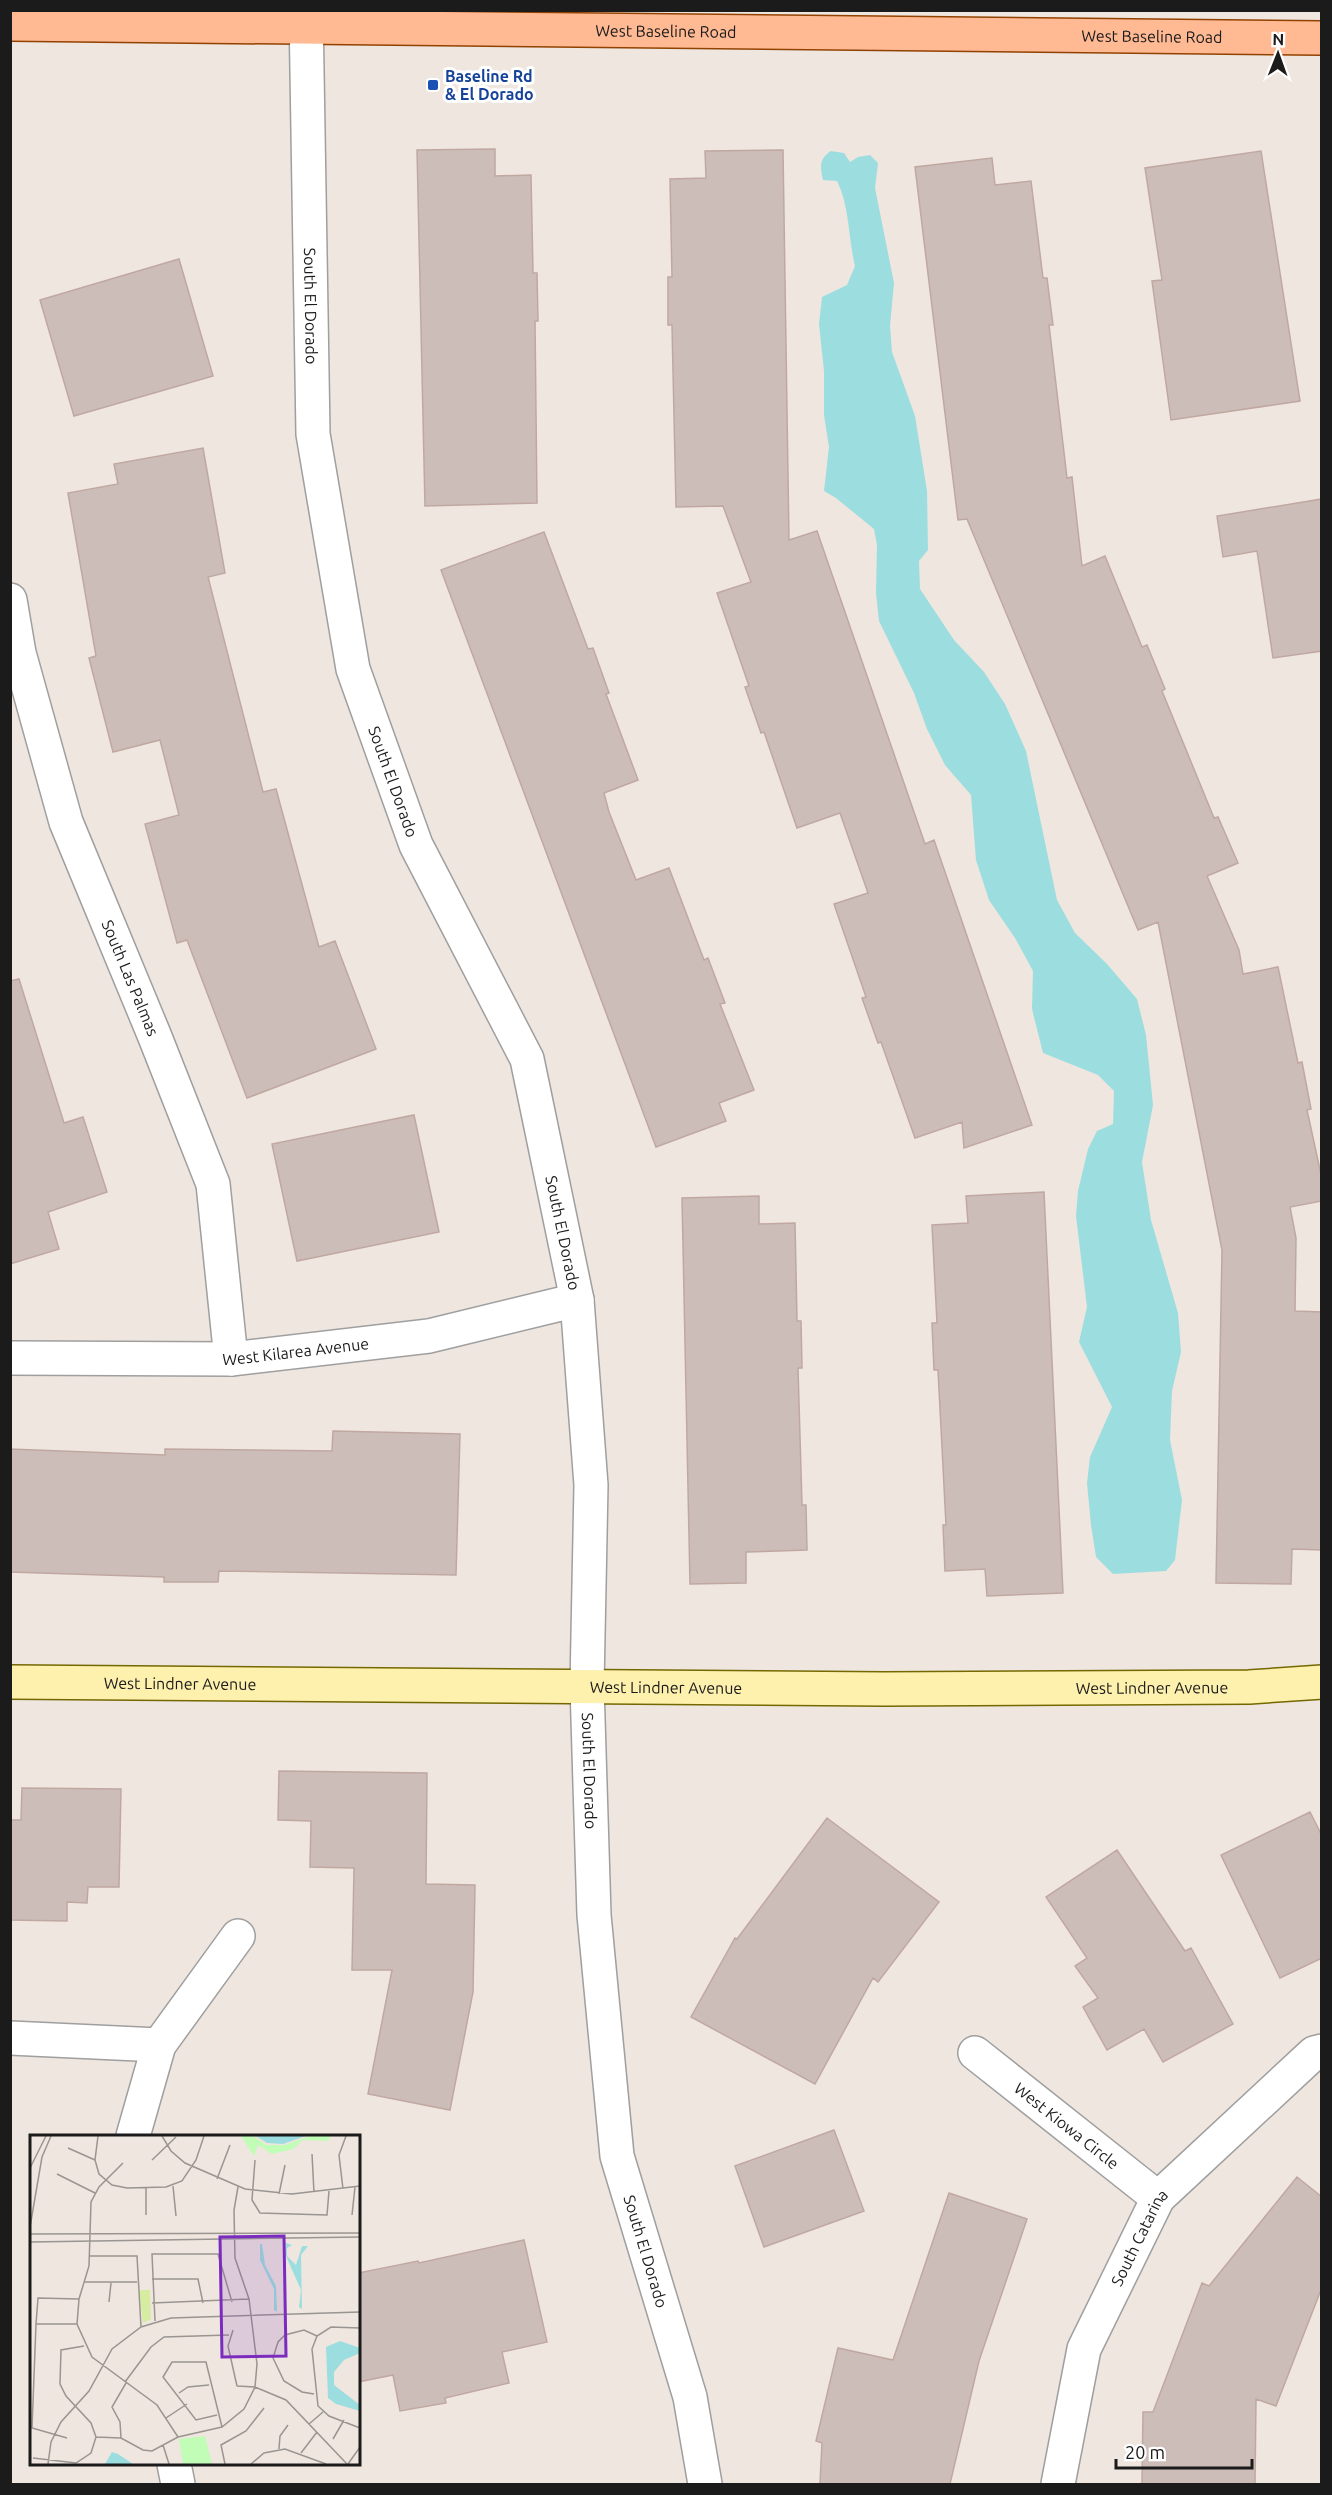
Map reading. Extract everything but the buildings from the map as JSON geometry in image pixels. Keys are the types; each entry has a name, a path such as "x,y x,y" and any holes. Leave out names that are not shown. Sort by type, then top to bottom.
{"main road":[{"name":"West Baseline Road","path":"10,24 306,18 1322,38"}],"street":[{"name":"South El Dorado","path":"306,18 313,434 353,669 416,845 527,1059 577,1300 591,1485 587,1686 594,1915 617,2156 690,2397 705,2484"},
{"name":"South Las Palmas","path":"10,600 19,653 66,822 213,1184 231,1359"},
{"name":"West Kilarea Avenue","path":"10,1358 231,1359 429,1336 577,1300"},
{"name":"West Lindner Avenue","path":"10,1682 1226,1688 1322,1682"},
{"path":"133,2135 159,2044 238,1936"},
{"path":"10,2038 159,2044"},
{"name":"South Catarina","path":"1058,2484 1084,2349 1158,2198 1314,2053 1322,2051"},
{"name":"West Kiowa Circle","path":"975,2053 1158,2198"},
{"path":"174,2465 178,2484"}],"water":[{"path":"831,151 844,153 850,162 858,157 870,155 878,163 875,188 894,283 890,326 892,352 915,416 927,491 928,550 919,561 920,589 954,640 984,672 1005,704 1026,751 1057,900 1075,933 1107,964 1137,999 1146,1035 1153,1105 1142,1162 1151,1220 1178,1313 1181,1352 1172,1391 1170,1440 1182,1500 1175,1560 1166,1571 1113,1574 1096,1557 1091,1525 1087,1483 1090,1457 1112,1407 1079,1342 1087,1307 1076,1216 1078,1191 1088,1149 1097,1131 1113,1124 1114,1091 1098,1075 1043,1053 1032,1009 1033,971 1015,938 989,900 976,860 971,795 945,765 927,729 914,693 879,621 876,593 877,545 874,529 824,491 829,447 824,415 824,371 819,324 822,297 847,285 855,266 847,212 841,191 837,181 823,180 821,171 824,157"}],"place":[{"name":"Baseline Rd & El Dorado","path":"433,85"}]}
